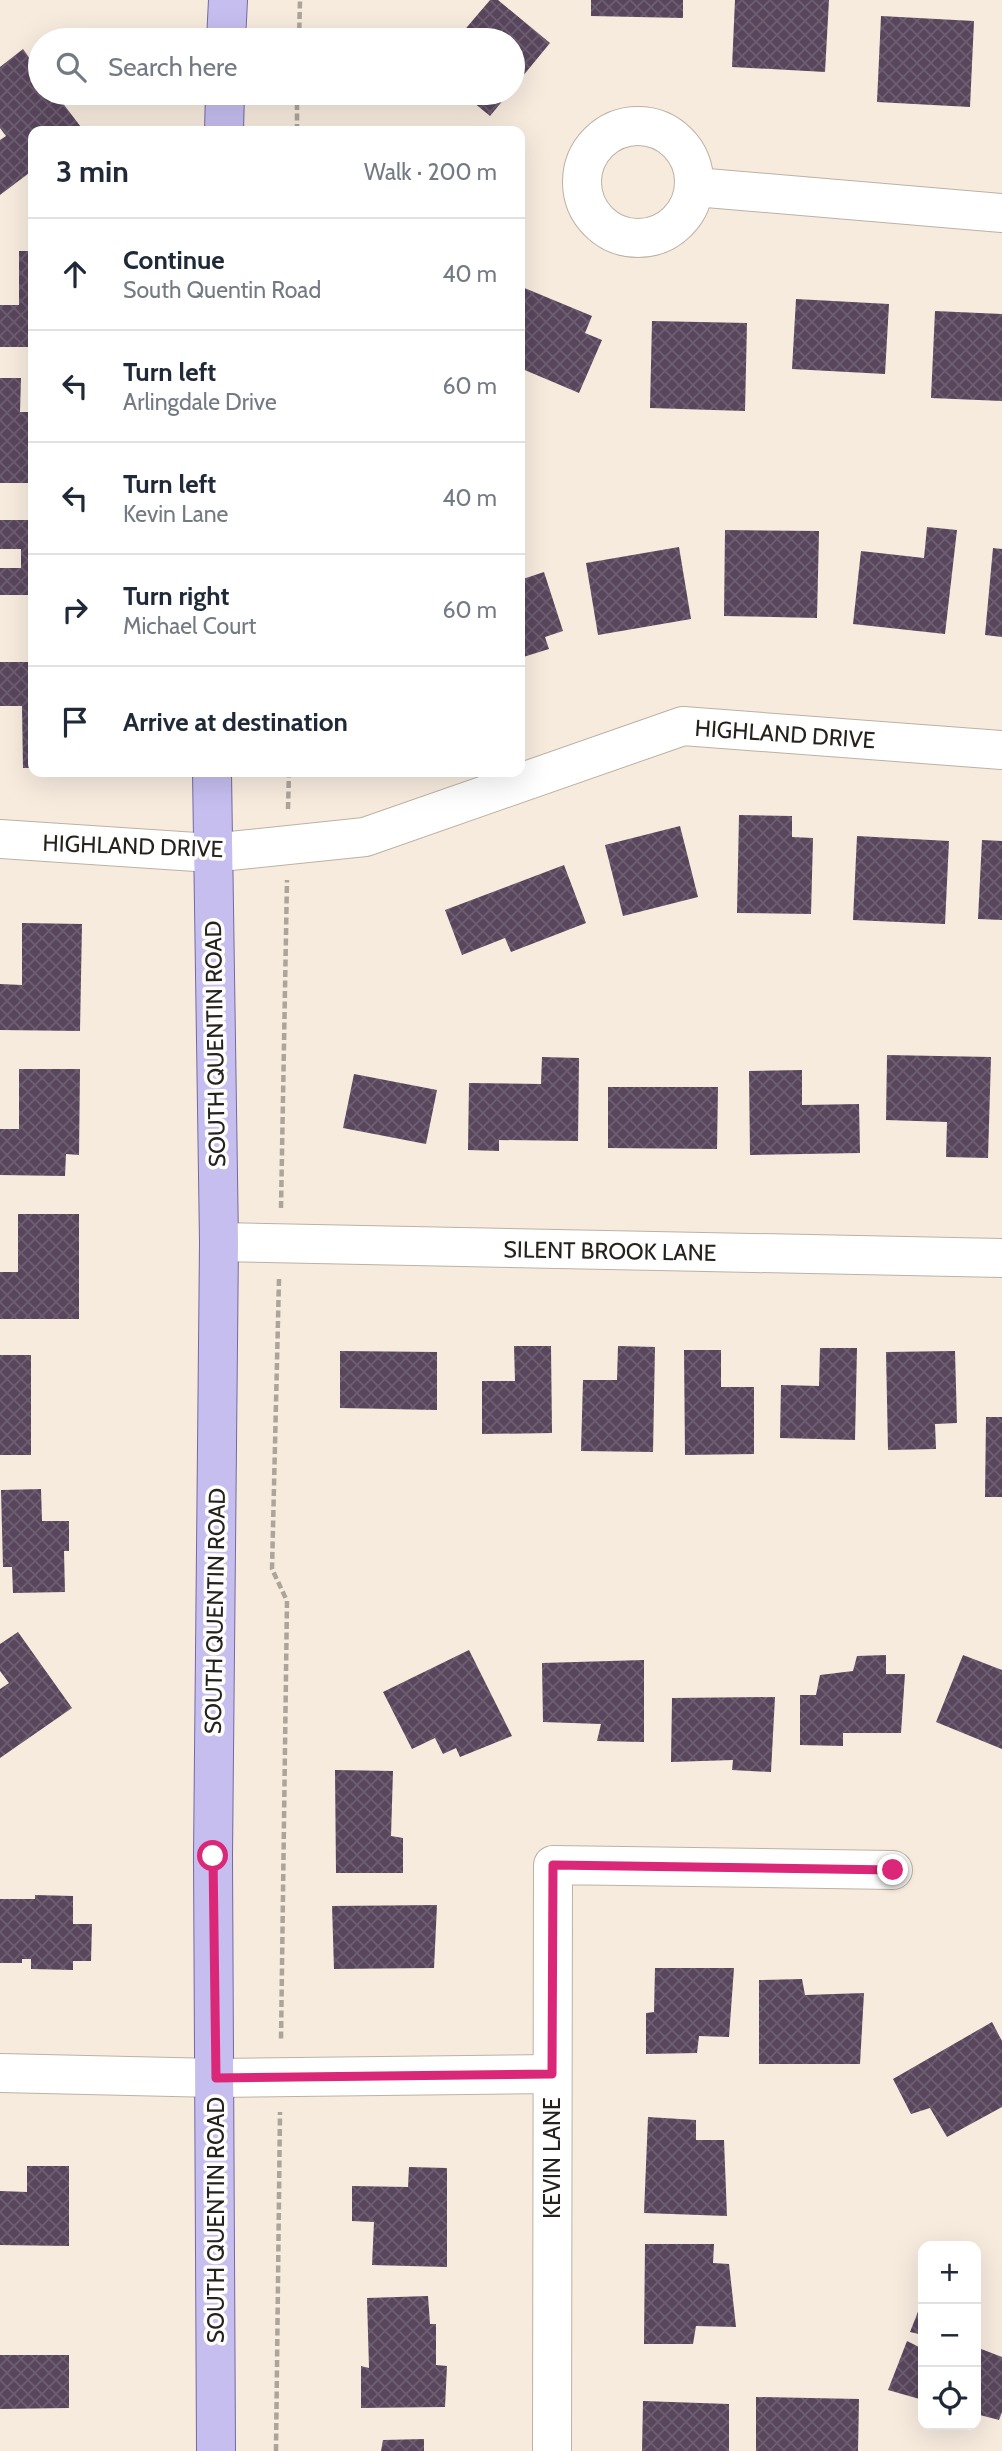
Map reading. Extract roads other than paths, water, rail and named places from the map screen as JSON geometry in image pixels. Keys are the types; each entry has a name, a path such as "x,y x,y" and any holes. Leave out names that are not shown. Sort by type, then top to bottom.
{"main road":[{"path":"227,28 228,0"},
{"path":"224,126 225,105"},
{"name":"SOUTH QUENTIN ROAD","path":"212,777 219,1242 213,1856 216,2451"}],"street":[{"path":"695,187 1002,213"},
{"name":"HIGHLAND DRIVE","path":"0,839 211,853 365,837 683,726 1002,750"},
{"name":"SILENT BROOK LANE","path":"219,1242 1002,1258"},
{"name":"KEVIN LANE","path":"552,2451 553,1865 893,1870"},
{"path":"0,2073 216,2078 552,2074"}]}
